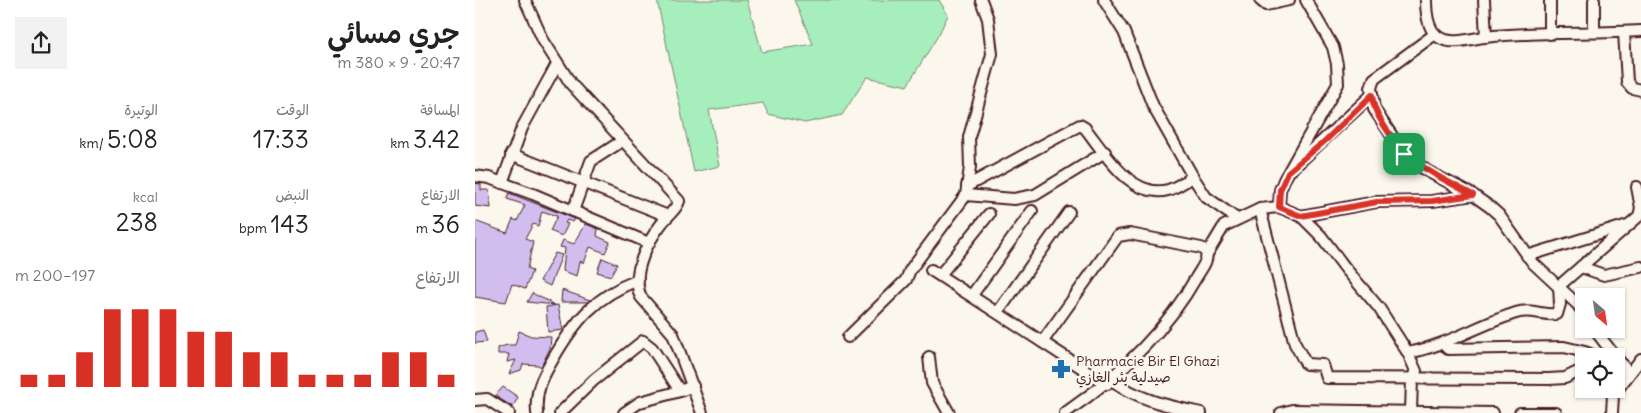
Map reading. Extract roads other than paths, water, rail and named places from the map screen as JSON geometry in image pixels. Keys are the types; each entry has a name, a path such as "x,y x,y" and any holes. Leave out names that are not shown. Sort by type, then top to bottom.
{"street":[{"path":"525,0 557,64 571,84 679,200 678,205 649,243 641,263 638,280 641,297 673,334 701,413"},
{"path":"966,191 970,167 969,137 992,54 988,19 981,0"},
{"path":"1104,0 1124,32 1153,106 1193,177 1206,197 1237,219"},
{"path":"1260,0 1266,5 1289,0"},
{"path":"1279,207 1280,190 1288,172 1323,114 1337,84 1337,64 1333,47 1306,0"},
{"path":"1425,0 1428,20 1435,34 1447,41 1486,37 1641,31"},
{"path":"1484,0 1486,37"},
{"path":"1550,0 1550,34"},
{"path":"1594,0 1594,32"},
{"path":"1625,32 1627,82 1632,88 1641,90"},
{"path":"1435,34 1377,75 1371,84 1377,114 1404,154 1427,171 1473,195 1499,215 1527,256 1575,303"},
{"path":"502,183 511,154 532,108 557,64"},
{"path":"1288,172 1326,140 1372,95"},
{"path":"848,337 906,280 910,270 966,191 1075,126 1085,128 1121,172 1135,184 1151,190 1168,190 1193,177"},
{"path":"573,211 591,161 623,141"},
{"path":"966,191 1013,199 1035,194 1105,152"},
{"path":"511,154 668,216"},
{"path":"475,176 502,183 649,243"},
{"path":"1559,286 1639,216 1641,208 1637,187"},
{"path":"1301,216 1377,202 1432,201 1473,195"},
{"path":"1065,413 1109,382 1132,362 1175,311 1190,289 1207,254 1224,226 1260,209 1279,207 1301,216 1321,236 1346,269 1371,297 1408,353 1415,371 1412,380 1416,412"},
{"path":"1260,209 1295,344 1306,364 1322,364 1326,377 1329,379 1559,379 1575,373"},
{"path":"972,295 1032,211"},
{"path":"998,312 1069,212"},
{"path":"989,214 935,272 1109,382 1133,394 1161,404 1201,413"},
{"path":"1527,256 1631,224"},
{"path":"1043,341 1118,236 1130,234 1204,249 1207,254"},
{"path":"1581,267 1604,275 1641,267"},
{"path":"537,413 535,400 539,385 570,330 587,311 604,297 638,280"},
{"path":"1408,353 1443,344 1516,313 1535,311 1557,314 1560,304 1559,286"},
{"path":"1601,338 1609,348"},
{"path":"560,413 594,380 643,341 652,348 680,391"},
{"path":"1601,348 1605,343"},
{"path":"1443,344 1448,349 1564,348 1575,350"},
{"path":"929,357 932,383 949,413"},
{"path":"1612,413 1613,395 1641,359"},
{"path":"1625,369 1627,375"},
{"path":"624,413 639,402 693,386"},
{"path":"475,400 487,399 509,413"},
{"path":"1281,413 1292,410 1493,413"},
{"path":"1520,413 1556,413"}],"place":[{"name":"Pharmacie Bir El Ghazi صيدلية بئر الغازي","path":"1061,369"}]}
